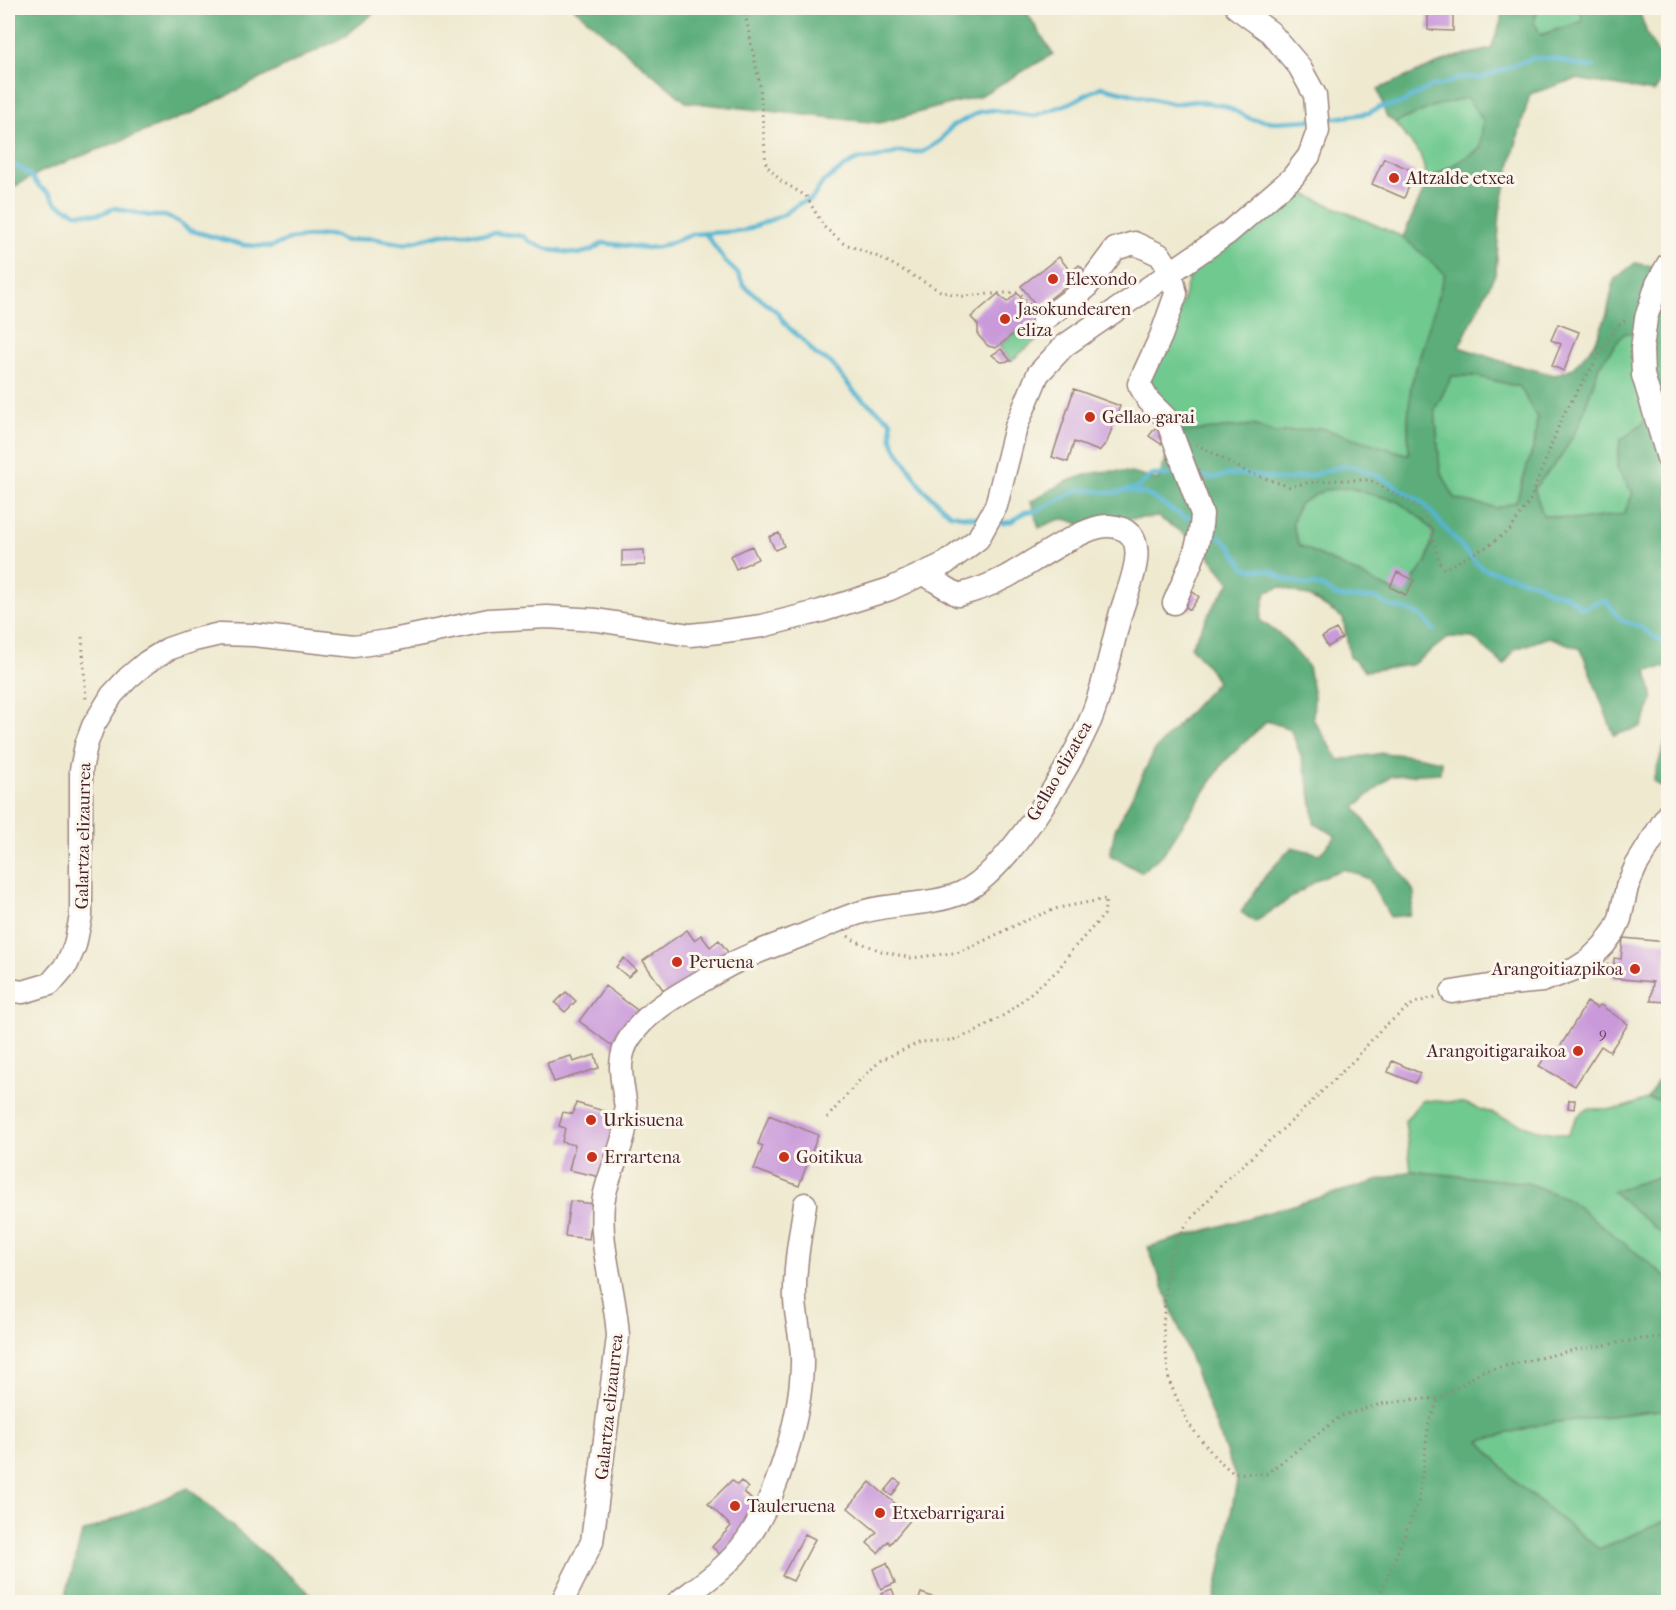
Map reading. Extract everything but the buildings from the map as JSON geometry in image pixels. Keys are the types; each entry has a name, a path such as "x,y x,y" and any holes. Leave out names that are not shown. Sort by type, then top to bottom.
{"street":[{"name":"Galartza elizaurrea","path":"8,990 23,992 50,984 68,964 81,916 81,770 86,745 93,726 112,695 147,662 168,649 220,634 254,635 355,646 489,620 547,617 597,620 690,635 762,626 822,611 890,589 946,563 978,538 996,506 1016,427 1038,374 1064,346 1228,232 1292,178 1309,156 1318,131 1315,95 1299,66 1270,32 1237,8"},
{"path":"1043,320 1085,289 1115,249 1134,243 1160,255 1171,272 1176,294 1161,336 1139,384 1148,400 1166,418 1173,432 1201,521 1190,565 1174,603"},
{"path":"1668,264 1657,284 1646,318 1642,349 1642,375 1668,458"},
{"name":"Gellao elizatea","path":"753,953 867,911 959,894 975,885 1000,864 1044,802 1090,719 1124,602 1136,570 1138,551 1133,537 1121,529 1106,525 1083,532 1004,578 977,590 958,595 924,574"},
{"path":"1452,992 1542,981 1575,969 1588,960 1604,945 1615,930 1620,919 1627,887 1636,866 1668,814"},
{"name":"Galartza elizaurrea","path":"562,1602 592,1542 618,1337 616,1309 605,1247 603,1202 626,1123 620,1074 621,1060 628,1040 654,1012 723,968 753,953"},
{"path":"678,1602 728,1562 746,1542 766,1509 781,1470 798,1402 802,1362 795,1300 796,1265 805,1204"}],"path":[{"path":"744,8 760,86 766,165 781,181 806,196 824,227 843,243 883,259 942,292 963,296 1019,292"},
{"path":"8,210 13,239 8,244"},
{"path":"1173,432 1247,472 1290,487 1317,482 1370,480 1418,506 1430,525 1439,562 1444,569 1488,546 1511,529 1530,500 1563,415 1616,327 1632,317 1646,318"},
{"path":"82,636 86,699 93,726"},
{"path":"826,1118 881,1060 921,1042 953,1040 1006,1014 1058,970 1071,951 1104,915 1106,899 1058,908 1022,922 961,952 911,958 881,951 854,940 833,923"},
{"path":"1452,992 1414,1003 1381,1029 1356,1058 1296,1117 1226,1180 1186,1225 1168,1260 1163,1326 1169,1381 1188,1423 1215,1456 1233,1473 1266,1474 1341,1416 1381,1404 1417,1399 1438,1399 1483,1371 1574,1350 1668,1337"},
{"path":"1377,1602 1419,1500 1429,1421 1438,1399"}],"green space":[{"path":"8,8 380,8 345,36 192,113 43,171 8,190"},
{"path":"574,8 1024,8 1053,54 980,96 879,123 686,102"},
{"path":"1501,8 1538,8 1534,22 1541,35 1583,21 1579,8 1638,8 1648,36 1668,71 1654,92 1576,79 1530,94 1500,211 1496,272 1459,347 1507,363 1555,375 1573,368 1595,343 1607,314 1614,280 1635,263 1668,269 1668,667 1647,670 1653,700 1641,727 1614,735 1581,649 1549,637 1515,649 1504,665 1473,638 1449,637 1412,665 1366,671 1350,657 1343,618 1310,597 1281,587 1266,592 1260,620 1283,637 1308,666 1314,696 1313,719 1339,760 1383,753 1441,761 1440,773 1391,776 1355,807 1415,893 1410,915 1390,917 1369,879 1344,869 1322,877 1255,922 1241,912 1266,875 1292,847 1320,854 1336,836 1314,823 1306,774 1290,729 1267,721 1224,762 1163,854 1141,872 1110,855 1115,830 1155,750 1217,682 1191,647 1214,605 1230,583 1199,543 1158,517 1112,520 1084,528 1072,521 1062,519 1039,528 1031,502 1061,484 1093,473 1117,471 1158,480 1176,433 1253,425 1275,433 1321,428 1409,455 1408,420 1411,385 1445,274 1403,237 1428,180 1480,149 1483,120 1467,98 1434,106 1395,123 1386,116 1378,89 1451,58 1491,49 1501,21","holes":["1624,333 1640,334 1649,406 1643,423 1620,441 1617,468 1633,493 1624,514 1580,520 1543,515 1534,488 1560,458 1579,425 1599,366","1452,376 1476,376 1520,387 1537,418 1535,442 1516,502 1497,508 1455,499 1440,470 1435,409","1350,488 1397,501 1423,520 1434,533 1427,561 1405,591 1393,591 1299,545 1292,524 1299,504 1324,490"]},
{"path":"1538,8 1579,8 1584,21 1540,35 1534,22"},
{"path":"1467,97 1483,120 1480,149 1428,180 1420,154 1395,123 1434,106"},
{"path":"1293,189 1403,237 1445,273 1411,385 1408,420 1409,455 1321,428 1275,433 1253,425 1176,433 1142,395 1182,304 1191,270"},
{"path":"1022,327 1026,332 1032,327 1040,337 1011,361 999,346"},
{"path":"1624,333 1640,334 1649,406 1643,423 1620,441 1617,468 1633,493 1624,514 1580,520 1543,515 1534,488 1560,458 1579,425 1599,366"},
{"path":"1452,376 1476,376 1520,387 1537,418 1535,442 1516,502 1497,508 1455,499 1440,470 1435,409"},
{"path":"1350,488 1397,501 1423,520 1434,533 1427,561 1405,592 1393,591 1299,545 1292,524 1299,504 1324,490"},
{"path":"1668,734 1668,791 1653,781"},
{"path":"1668,1076 1668,1101 1647,1099 1657,1082"},
{"path":"1647,1099 1668,1101 1668,1174 1613,1191 1668,1239 1668,1278 1567,1199 1527,1183 1411,1171 1405,1121 1422,1100 1464,1103 1537,1130 1568,1135 1578,1116 1583,1112 1593,1109 1620,1108"},
{"path":"1411,1171 1527,1183 1568,1199 1668,1278 1668,1409 1541,1424 1480,1441 1517,1484 1599,1549 1668,1520 1668,1602 1214,1602 1237,1481 1148,1247"},
{"path":"1668,1174 1668,1239 1612,1191"},
{"path":"1668,1409 1668,1520 1599,1549 1517,1484 1479,1440 1541,1424"},
{"path":"188,1488 320,1602 64,1602 82,1533"}],"waterway":[{"path":"1323,120 1369,113 1378,108 1399,104 1432,86 1442,85 1463,77 1481,78 1532,58 1551,58 1594,67"},
{"path":"8,161 29,174 56,203 76,213 100,214 115,208 150,216 165,216 179,222 189,230 243,245 271,247 291,239 327,235 345,241 370,238 403,244 442,234 486,235 495,233 523,236 532,243 551,250 578,254 590,251 603,243 646,248 659,247 694,234 743,231 783,215 800,203 812,199 823,182 859,159 876,158 898,152 922,152 940,141 951,127 979,112 992,110 1034,116 1070,103 1101,87 1174,104 1195,101 1225,106 1251,119 1275,122 1311,120"},
{"path":"705,233 725,261 739,275 744,286 776,311 788,327 815,354 831,363 856,394 891,421 895,447 923,489 950,514 982,519"},
{"path":"1196,476 1214,478 1243,474 1283,480 1313,475 1338,467 1353,466 1382,478 1422,502 1484,569 1538,584 1550,592 1566,595 1582,608 1599,601 1606,601 1621,620 1640,627 1668,646"},
{"path":"998,522 1012,521 1025,512 1036,511 1081,489 1114,493 1137,488 1152,475 1179,475"},
{"path":"1130,491 1148,495 1182,516 1195,520"},
{"path":"1209,527 1231,547 1245,568 1272,571 1282,578 1321,586 1334,595 1345,598 1376,598 1389,606 1422,616 1434,630"}],"place":[{"name":"Altzalde etxea","path":"1394,178"},
{"name":"Elexondo","path":"1053,279"},
{"name":"Jasokundearen eliza","path":"1005,319"},
{"name":"Gellao-garai","path":"1090,417"},
{"name":"Peruena","path":"677,962"},
{"name":"Arangoitiazpikoa","path":"1635,969"},
{"name":"Arangoitigaraikoa","path":"1578,1051"},
{"name":"Urkisuena","path":"591,1120"},
{"name":"Errartena","path":"592,1157"},
{"name":"Goitikua","path":"784,1157"},
{"name":"Tauleruena","path":"735,1506"},
{"name":"Etxebarrigarai","path":"880,1513"}]}
